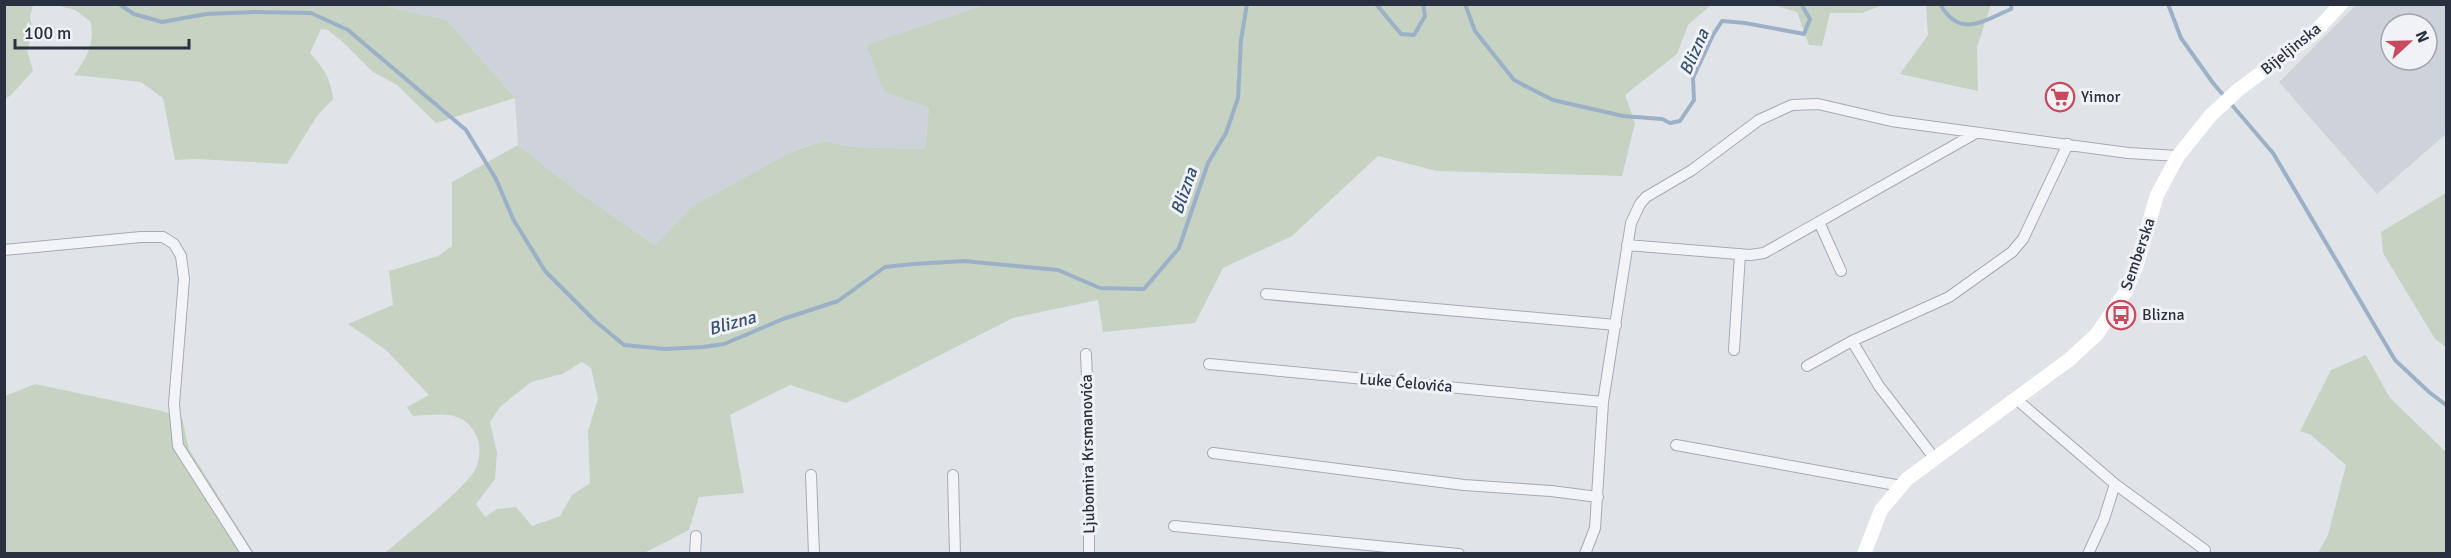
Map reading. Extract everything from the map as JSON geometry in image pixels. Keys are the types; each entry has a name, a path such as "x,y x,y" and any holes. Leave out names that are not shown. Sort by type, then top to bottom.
{"main road":[{"name":"Bijeljinska","path":"2211,115 2238,90 2313,34 2342,4"},
{"name":"Semberska","path":"1864,554 1881,510 1901,486 2070,359 2097,334 2126,291 2137,264 2157,195 2178,156 2211,115"}],"street":[{"path":"1585,554 1595,528 1603,402 1631,223 1646,197 1692,170 1759,120 1792,105 1818,104 1891,121 2178,156"},
{"path":"1627,245 1740,254 1764,253 1979,132"},
{"path":"1807,366 1852,341 1949,297 2012,252 2023,239 2068,144"},
{"path":"1819,222 1841,271"},
{"path":"4,250 141,237 163,237 174,244 181,256 184,279 174,404 178,446 247,554"},
{"path":"1734,350 1740,254"},
{"path":"1266,294 1616,325"},
{"path":"1852,341 1879,386 1935,459"},
{"name":"Ljubomira Krsmanovića","path":"1086,354 1089,427 1089,554"},
{"name":"Luke Ćelovića","path":"1209,364 1603,402"},
{"path":"2016,399 2115,484 2205,550"},
{"path":"1676,445 1901,486"},
{"path":"1213,453 1464,485 1551,491 1598,498"},
{"path":"811,475 814,554"},
{"path":"953,476 955,554"},
{"path":"2088,554 2104,519 2115,484"},
{"path":"1174,526 1459,554"},
{"path":"695,554 696,536"}],"shaded area":[{"path":"381,5 983,5 866,45 884,92 929,108 925,149 852,147 821,141 789,153 692,206 655,245 578,192 518,145 515,98 447,20"},
{"path":"2356,5 2446,5 2446,134 2377,194 2279,82"}],"green space":[{"path":"5,4 33,5 30,16 33,33 27,50 33,71 5,99"},
{"path":"1883,4 1862,13 1830,13 1822,46 1809,45 1797,12 1774,5"},
{"path":"56,5 381,5 447,20 515,98 436,123 397,85 373,72 345,44 328,30 321,29 310,53 326,74 331,85 333,99 317,116 287,164 175,160 163,98 141,82 74,75 89,50 92,37 91,22 75,10"},
{"path":"983,5 1717,5 1710,6 1688,25 1677,54 1625,95 1635,123 1622,176 1437,171 1378,156 1292,236 1223,268 1195,323 1103,332 1098,300 1013,318 846,403 790,385 730,415 744,493 699,497 689,530 644,553 385,553 449,499 471,476 478,460 479,444 472,428 458,417 450,415 413,416 407,407 429,395 386,350 348,324 393,305 389,271 438,256 452,246 452,182 518,145 578,192 655,245 692,206 789,153 822,141 852,147 925,149 929,108 884,92 866,45","holes":["582,362 591,368 598,399 588,431 590,483 572,495 560,516 532,526 516,507 497,509 485,517 476,504 495,479 497,453 490,422 500,407 531,382 562,374"]},
{"path":"1926,5 1991,5 1977,47 1978,91 1900,74 1928,35"},
{"path":"2446,193 2446,347 2435,339 2383,253 2381,232"},
{"path":"2366,355 2390,398 2446,452 2446,553 2318,553 2328,535 2346,465 2311,435 2300,431 2331,370"},
{"path":"35,384 162,411 182,418 189,449 254,553 5,554 5,396"}],"waterway":[{"name":"Blizna","path":"119,4 134,14 162,22 206,14 311,13 348,30 466,130 496,179 513,219 545,271 595,321 624,345 665,349 724,344 783,319 838,301 885,267 964,261 1058,270 1100,288 1144,289 1179,248 1208,163 1226,133 1238,98 1241,40 1247,4"},
{"name":"Blizna","path":"1376,4 1401,34 1414,35 1425,16 1423,4"},
{"name":"Blizna","path":"1465,4 1475,31 1514,80 1553,100 1623,116 1662,119 1670,123 1680,121 1694,100 1693,78 1722,21 1804,34 1810,19 1801,4"},
{"name":"Blizna","path":"1940,4 1948,15 1964,24 1982,22 2011,9 2012,4"},
{"name":"Blizna","path":"2168,4 2181,38 2213,83 2273,153 2395,360 2446,405"}],"place":[{"name":"Yimor","path":"2060,97"},
{"name":"Blizna","path":"2121,315"}]}
